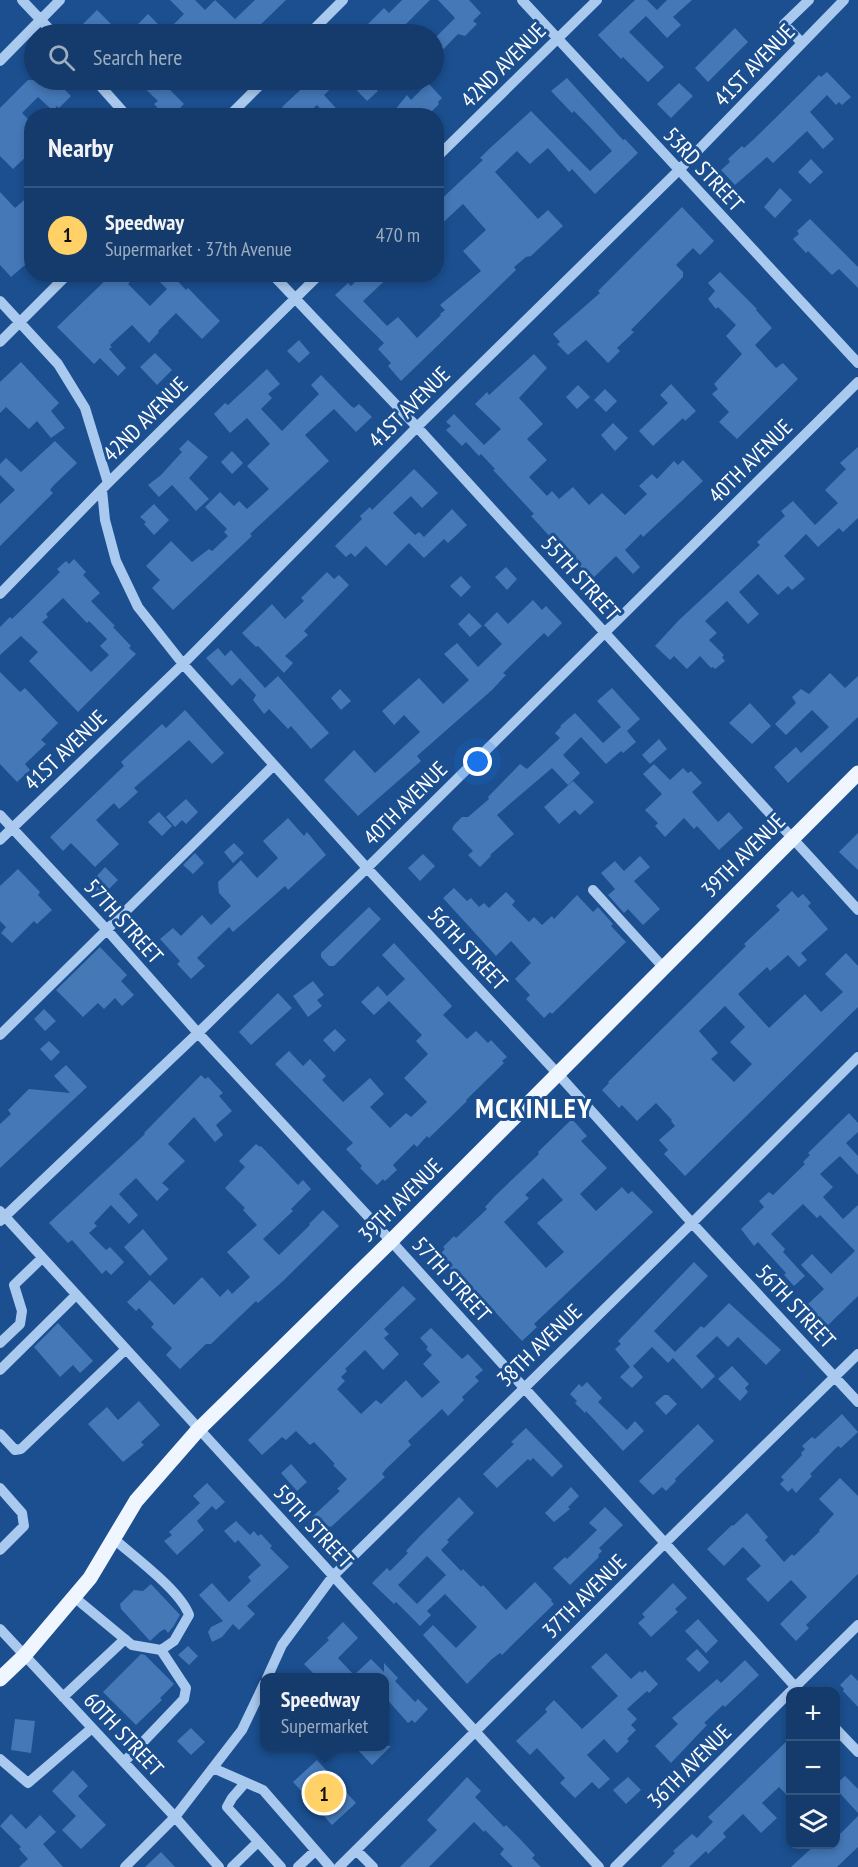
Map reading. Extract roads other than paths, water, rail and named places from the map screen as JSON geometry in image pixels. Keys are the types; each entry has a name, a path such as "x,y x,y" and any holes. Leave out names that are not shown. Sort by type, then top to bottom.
{"main road":[{"name":"39TH AVENUE","path":"0,1679 24,1656 90,1578 136,1501 198,1430 391,1241 858,773"}],"street":[{"path":"22,0 44,24"},
{"path":"36,24 60,0"},
{"path":"319,24 343,0"},
{"name":"53RD STREET","path":"522,0 858,363"},
{"name":"42ND AVENUE","path":"444,150 597,0"},
{"path":"802,43 784,24 809,0"},
{"name":"41ST AVENUE","path":"0,840 183,664 417,427 679,170 844,0"},
{"path":"0,61 24,36"},
{"path":"104,90 121,108"},
{"path":"237,108 255,90"},
{"path":"0,342 60,282"},
{"name":"55TH STREET","path":"279,282 417,427 858,910"},
{"name":"42ND AVENUE","path":"0,594 312,282"},
{"name":"56TH STREET","path":"0,302 58,364 85,408 105,487 105,519 116,561 138,607 183,664 367,868 858,1402"},
{"name":"40TH AVENUE","path":"2,1216 198,1033 858,382"},
{"path":"0,1035 274,765"},
{"name":"57TH STREET","path":"0,815 665,1543 791,1687"},
{"path":"592,890 663,967"},
{"name":"38TH AVENUE","path":"269,1673 282,1646 333,1576 858,1057"},
{"name":"59TH STREET","path":"2,1216 599,1867"},
{"path":"0,1343 20,1324 22,1311 14,1285 42,1258"},
{"path":"0,1370 76,1295"},
{"path":"0,1434 15,1450 21,1449 125,1350"},
{"name":"37TH AVENUE","path":"339,1867 858,1354"},
{"path":"0,1488 22,1513 24,1526 2,1548"},
{"path":"74,1597 132,1645 161,1650 174,1641 189,1616 186,1607 157,1576 113,1539"},
{"name":"36TH AVENUE","path":"798,1687 858,1625"},
{"name":"60TH STREET","path":"0,1629 176,1817 219,1867"},
{"path":"63,1697 125,1639"},
{"path":"124,1762 184,1699 186,1689 161,1650"},
{"path":"125,1867 176,1817 242,1730 260,1692"},
{"name":"36TH AVENUE","path":"615,1867 786,1699"},
{"path":"0,1759 28,1783 92,1728"},
{"path":"840,1732 858,1752"},
{"path":"213,1768 262,1790 330,1867"},
{"path":"245,1783 226,1807 281,1867"},
{"path":"231,1867 258,1842"},
{"path":"356,1850 373,1867"},
{"path":"298,1867 315,1851"}],"place":[{"name":"Speedway","path":"324,1793"}],"district":[{"name":"MCKINLEY","path":"534,1108"}]}
